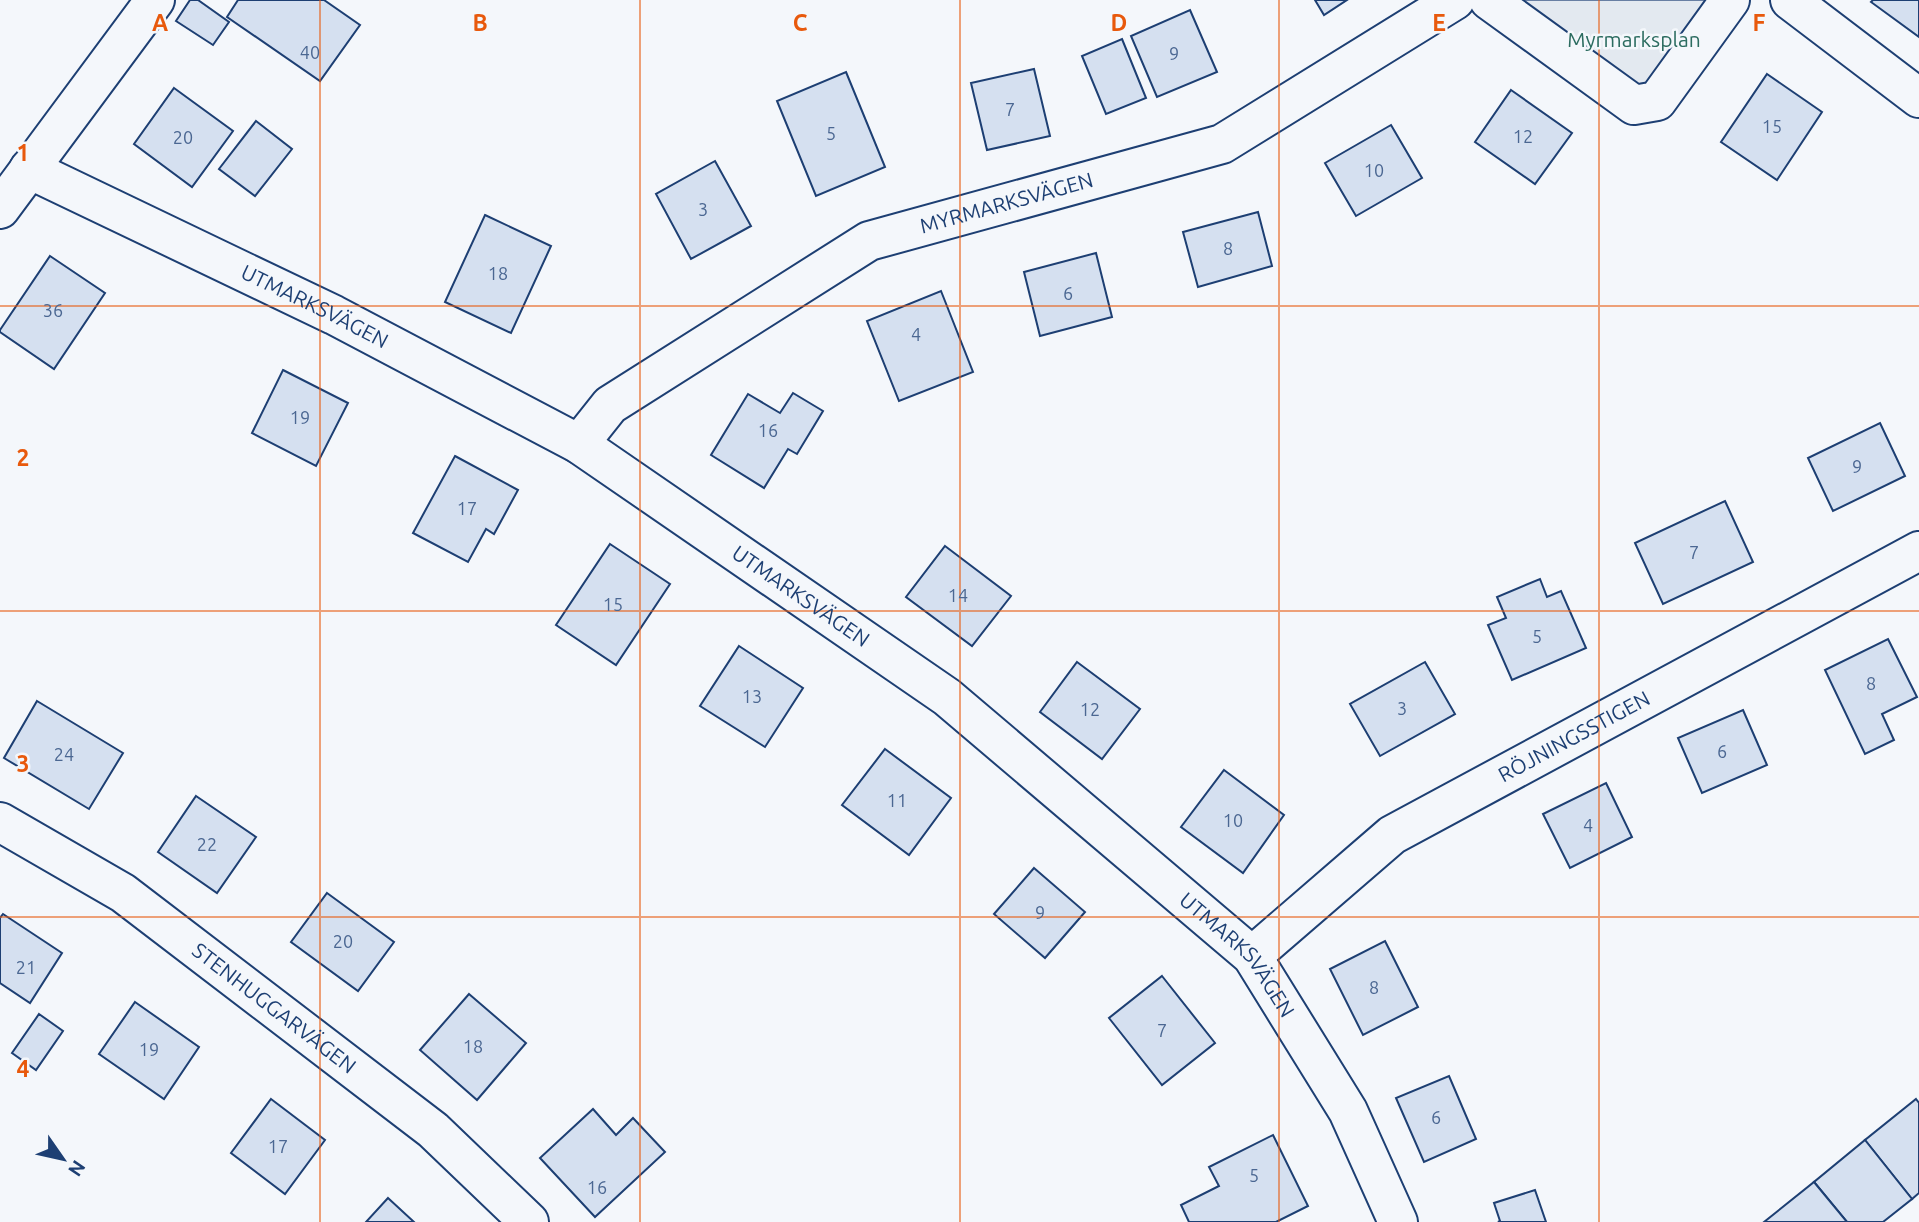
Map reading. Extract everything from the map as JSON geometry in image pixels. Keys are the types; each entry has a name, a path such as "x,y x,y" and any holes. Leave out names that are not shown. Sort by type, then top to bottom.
{"street":[{"path":"0,209 155,0"},
{"name":"MYRMARKSVÄGEN","path":"579,444 610,405 869,241 1222,144 1455,0"},
{"path":"1489,0 1633,105 1657,101 1731,0"},
{"path":"1790,0 1919,98"},
{"name":"UTMARKSVÄGEN","path":"29,169 334,316 579,444 947,697 1252,956 1348,1111 1398,1222"},
{"name":"RÖJNINGSSTIGEN","path":"1252,956 1392,835 1919,551"},
{"name":"STENHUGGARVÄGEN","path":"0,822 123,893 433,1130 529,1222"}],"green space":[{"name":"Myrmarksplan","path":"1512,0 1715,0 1651,85 1635,90"}],"building":[{"path":"190,0 198,0 229,22 213,45 176,21"},
{"path":"238,0 324,0 360,25 320,81 227,17"},
{"path":"1315,0 1347,0 1324,15"},
{"path":"1919,0 1919,37 1871,2"},
{"path":"1190,10 1217,72 1157,97 1131,36"},
{"path":"1122,39 1146,98 1106,114 1082,56"},
{"path":"1034,69 1050,136 987,150 971,83"},
{"path":"846,72 885,167 816,196 777,101"},
{"path":"1767,74 1822,112 1777,180 1721,142"},
{"path":"174,88 233,131 192,187 134,144"},
{"path":"1511,90 1572,133 1535,184 1475,142"},
{"path":"256,121 292,149 255,196 219,169"},
{"path":"1391,125 1422,178 1356,216 1325,163"},
{"path":"715,161 751,226 691,259 656,194"},
{"path":"1258,212 1272,266 1198,287 1183,232"},
{"path":"485,215 551,246 511,333 445,302"},
{"path":"1096,253 1112,317 1040,336 1024,272"},
{"path":"50,256 105,293 54,369 0,332"},
{"path":"941,291 973,372 899,401 867,321"},
{"path":"283,370 348,403 316,466 252,433"},
{"path":"793,393 823,411 797,454 788,449 764,488 711,455 748,394 780,413"},
{"path":"1880,423 1905,476 1833,511 1808,458"},
{"path":"455,456 518,490 494,534 486,529 468,562 413,533"},
{"path":"1725,501 1753,562 1663,604 1635,543"},
{"path":"610,544 670,584 616,665 556,625"},
{"path":"945,546 1011,596 972,646 906,597"},
{"path":"1540,579 1547,597 1561,591 1586,648 1512,680 1488,625 1506,618 1497,597"},
{"path":"1888,639 1917,697 1882,714 1894,740 1865,754 1825,670"},
{"path":"739,646 803,688 765,747 700,706"},
{"path":"1077,662 1140,709 1102,759 1040,712"},
{"path":"1425,662 1455,714 1380,756 1350,704"},
{"path":"37,701 123,753 89,809 4,758"},
{"path":"1743,710 1767,765 1702,793 1678,738"},
{"path":"885,749 951,798 909,855 842,805"},
{"path":"1224,770 1284,815 1243,873 1181,827"},
{"path":"1606,783 1632,837 1570,868 1543,814"},
{"path":"196,796 256,837 217,893 158,852"},
{"path":"1034,868 1085,912 1045,958 994,914"},
{"path":"327,893 394,942 358,991 291,942"},
{"path":"3,914 62,953 30,1003 0,983 0,918"},
{"path":"1385,941 1418,1007 1363,1035 1330,969"},
{"path":"1162,976 1215,1043 1162,1085 1109,1018"},
{"path":"469,994 526,1043 477,1100 420,1050"},
{"path":"135,1002 199,1047 164,1099 99,1054"},
{"path":"39,1014 63,1031 36,1070 12,1053"},
{"path":"1449,1076 1476,1139 1424,1162 1396,1098"},
{"path":"271,1099 325,1140 285,1194 231,1153"},
{"path":"1916,1099 1919,1103 1919,1193 1912,1199 1865,1140"},
{"path":"593,1109 616,1135 633,1118 665,1152 595,1217 540,1158"},
{"path":"1273,1135 1308,1206 1276,1222 1189,1222 1181,1205 1219,1186 1209,1167"},
{"path":"1865,1140 1912,1199 1883,1222 1847,1222 1814,1182"},
{"path":"1814,1182 1847,1222 1764,1222"},
{"path":"1535,1190 1546,1222 1498,1222 1500,1221 1494,1203"},
{"path":"388,1198 414,1222 366,1222"}]}
